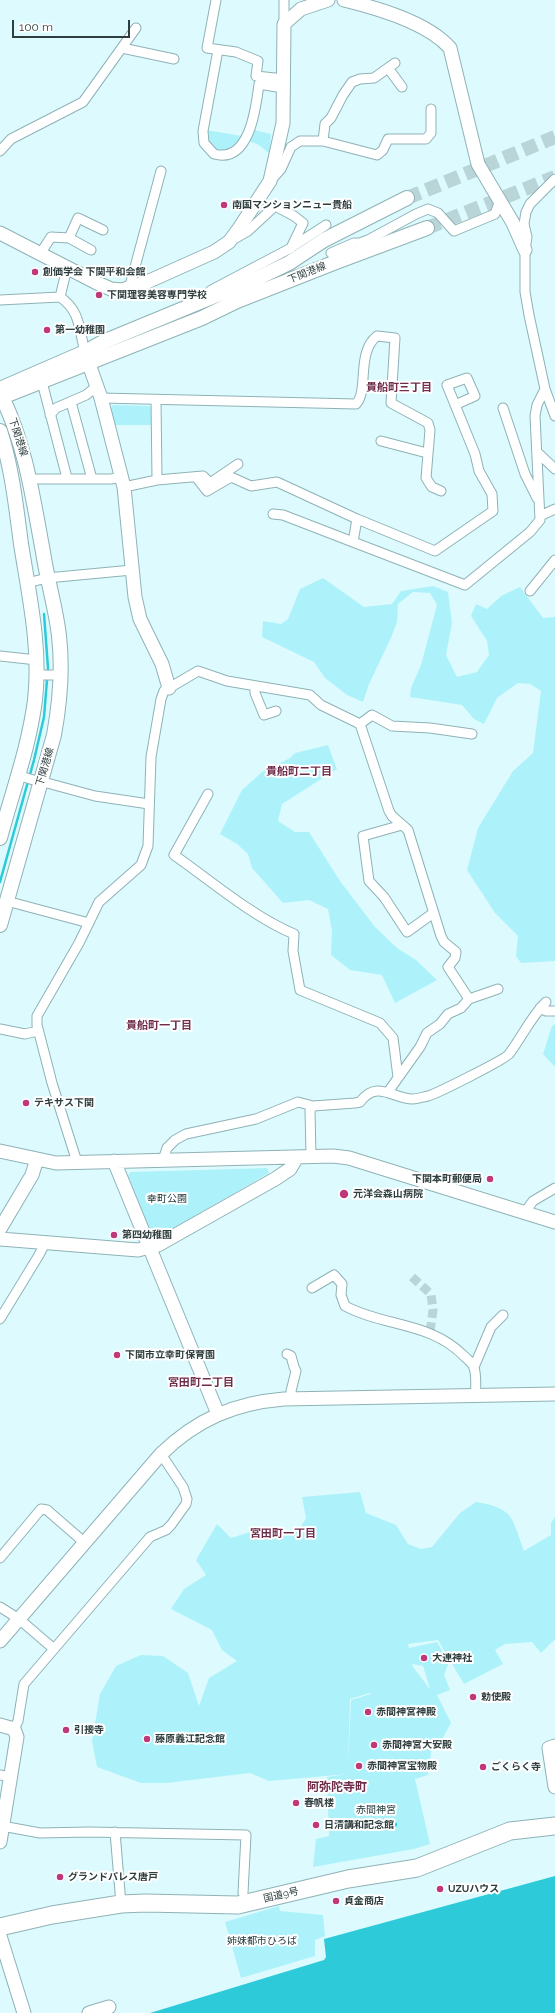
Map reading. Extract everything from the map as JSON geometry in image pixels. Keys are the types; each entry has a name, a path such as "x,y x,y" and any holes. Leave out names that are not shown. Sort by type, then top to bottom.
{"highway":[{"name":"国道9号","path":"0,1914 53,1903 121,1899 232,1896 331,1872 416,1858 514,1820 555,1816"},
{"name":"国道9号","path":"0,1927 121,1899 144,1902 238,1905 348,1880 417,1868 510,1831 555,1826"}],"main road":[{"name":"下関港線","path":"1,394 87,358 202,318 215,304 277,269 324,240 407,198"},
{"name":"下関港線","path":"215,304 334,257 427,228"},
{"name":"下関港線","path":"1,394 42,382 87,358"},
{"name":"下関港線","path":"0,926 41,782 60,704 57,675 57,625 47,578 30,479 19,436 1,394"},
{"name":"下関港線","path":"0,431 9,461 40,675 32,720 19,776 0,838"}],"street":[{"path":"216,0 207,48 236,52 258,61 256,76 283,84"},
{"path":"270,181 283,123 284,0"},
{"path":"284,24 301,9 328,0"},
{"path":"344,0 364,5 426,28 438,35 450,48 453,53 473,149 478,164 520,234 525,250"},
{"path":"0,151 11,139 83,102 136,28"},
{"path":"122,48 174,59"},
{"path":"218,50 203,131 204,143 214,154 226,155 234,151 248,135 253,120 260,84 283,84"},
{"path":"323,141 325,124 331,118 343,95 352,82 360,79 374,78 391,65 402,87"},
{"path":"229,242 270,181 281,169 293,144 300,141 323,141 377,155 383,150 388,139 426,139 429,137 431,133 431,110"},
{"path":"129,289 161,171"},
{"path":"555,180 530,204 526,212 524,224 527,238 525,250 525,292 537,357 545,390 555,416"},
{"path":"324,240 334,257 354,243 360,243 368,240 424,210 431,209 438,213 454,231 495,214 500,200"},
{"path":"0,233 105,287 122,290 129,289 214,252 248,231 272,207 277,206 303,223 290,248"},
{"path":"69,238 78,218 103,230"},
{"path":"215,304 210,291 290,248 326,225"},
{"path":"40,254 51,237 69,238 92,250"},
{"path":"60,297 67,268"},
{"path":"0,300 60,297 66,300 79,319 87,358 99,392 123,482 135,597 140,619 162,664 170,688"},
{"path":"50,415 56,408 86,395 99,392 156,400 356,404 360,398 363,367 372,341 377,336 394,338 391,403 428,423 430,430 427,453 427,481 441,491"},
{"path":"42,382 67,478"},
{"path":"272,514 287,516 465,586 536,526 540,516 535,416 537,405 545,390"},
{"path":"156,400 157,480"},
{"path":"71,402 92,479"},
{"path":"196,477 207,491 231,477 251,486 277,482 357,519 435,551 493,511 492,494 479,471 475,454 455,405"},
{"path":"504,408 525,474 538,500"},
{"path":"381,441 427,453"},
{"path":"537,452 555,469"},
{"path":"30,479 111,479 123,482 203,476 210,483 238,464"},
{"path":"540,516 555,509"},
{"path":"353,542 357,519"},
{"path":"530,587 547,563 555,560"},
{"path":"27,583 47,578 132,570"},
{"path":"0,656 37,660"},
{"path":"77,1162 52,1083 38,1031 37,1016 65,968 103,896 141,865 148,846 151,757 164,691 198,671 219,679 255,687 310,695 321,705 360,724 389,811 392,816 408,830 432,914 444,942 456,952 455,958 448,967 469,999"},
{"path":"40,675 57,675"},
{"path":"255,687 255,692 264,715 276,711"},
{"path":"360,724 372,715 392,726 430,728 472,734"},
{"path":"19,776 95,796 149,804"},
{"path":"208,794 174,855 214,885 279,928 294,934 293,951 300,990 380,1023 393,1038 398,1077"},
{"path":"402,825 363,836 368,878 384,897 407,932 432,914"},
{"path":"6,901 89,923"},
{"path":"388,1092 398,1077 408,1066 427,1033 440,1024 448,1014 460,1008 469,999 498,989"},
{"path":"163,1160 166,1148 175,1140 186,1134 256,1119 298,1102 313,1106 360,1102 367,1094 376,1091 388,1092 412,1099 429,1096 508,1056 531,1018 543,1005 546,1011 555,1011"},
{"path":"0,1029 25,1034 38,1031"},
{"path":"311,1157 310,1110 313,1106"},
{"path":"0,1151 56,1163 333,1156 363,1161 555,1222"},
{"path":"0,1239 138,1250 149,1249 275,1179 290,1169 297,1157"},
{"path":"0,1229 28,1183 37,1159"},
{"path":"114,1162 218,1414"},
{"path":"525,1212 533,1201 555,1188"},
{"path":"0,1318 45,1243"},
{"path":"312,1288 334,1275 342,1284 341,1294 345,1306 367,1315 439,1336 453,1345 474,1367"},
{"path":"476,1395 474,1367 493,1323 503,1315"},
{"path":"287,1354 291,1356 296,1371 292,1398"},
{"path":"0,1641 161,1454 192,1428 233,1407 261,1401 292,1398 555,1394"},
{"path":"0,1842 5,1776 17,1737 14,1729 18,1721 24,1684 150,1538 166,1530 186,1504 186,1493 161,1454"},
{"path":"0,1558 41,1509 47,1510 85,1543"},
{"path":"0,1607 19,1619 54,1649"},
{"path":"0,1725 14,1729"},
{"path":"555,1746 549,1748 555,1787"},
{"path":"1,1826 40,1833 115,1832 246,1835 243,1894"},
{"path":"115,1832 121,1899"},
{"path":"0,1936 24,2013"},
{"path":"89,2013 109,2007"}],"green space":[{"path":"206,130 242,136 231,147 220,151 211,145"},
{"path":"254,130 271,134 270,154 259,145 247,140"},
{"path":"113,405 150,406 152,409 152,425 115,425 110,410"},
{"path":"323,578 364,607 392,604 401,591 433,586 448,592 452,623 446,655 457,677 477,672 489,655 487,641 471,616 476,604 487,609 501,596 520,587 543,618 555,617 555,961 521,963 516,956 518,936 495,913 467,870 478,828 513,771 533,753 541,691 530,684 518,683 497,698 484,724 474,719 462,705 410,697 411,688 421,665 437,605 430,593 413,592 398,604 397,622 369,684 363,702 347,695 325,678 314,662 262,637 263,621 281,624 288,619 300,589"},
{"path":"328,745 337,769 282,804 278,821 295,832 309,832 340,881 375,927 397,948 416,960 437,980 395,1003 382,975 350,970 331,955 332,931 328,909 309,900 283,903 252,868 248,854 237,844 220,834 242,790 262,772 290,758 295,753"},
{"path":"555,1024 555,1067 543,1054 552,1026"},
{"name":"幸町公園","path":"267,1168 269,1173 157,1238 152,1235 127,1178 130,1172"},
{"name":"赤間神宮","path":"360,1492 366,1513 396,1525 408,1544 421,1549 432,1547 460,1513 476,1502 498,1508 510,1517 514,1523 524,1551 551,1535 551,1523 555,1517 555,1639 541,1653 532,1642 505,1644 495,1650 503,1664 464,1684 438,1640 408,1644 409,1648 437,1642 449,1662 444,1675 450,1690 437,1695 451,1723 439,1745 432,1747 428,1775 415,1779 430,1844 414,1849 313,1867 316,1839 329,1836 327,1777 348,1774 269,1781 250,1773 166,1783 141,1783 97,1767 92,1741 100,1694 116,1666 141,1655 163,1656 188,1673 199,1706 209,1678 237,1661 222,1650 212,1630 171,1609 184,1589 206,1575 196,1560 217,1524 231,1538 263,1528 286,1534 299,1530 306,1518 302,1497","holes":["412,1664 423,1666 430,1689 413,1667","370,1693 371,1694 351,1700 348,1769 350,1699"]},
{"name":"姉妹都市ひろば","path":"279,1906 280,1911 323,1915 325,1936 315,1940 315,1956 241,1978 225,1922"}],"water":[{"path":"393,1821 397,1823 397,1826 389,1831 383,1830 384,1823"},
{"path":"555,1876 555,2013 150,2013 324,1960 326,1957 324,1939"}],"waterway":[{"path":"0,882 34,760 44,717 48,668 44,614"}],"tunnel":[{"path":"407,198 555,137"},
{"path":"427,228 555,177"},
{"path":"412,1277 431,1294 433,1310 430,1332"}],"place":[{"name":"南国マンションニュー貴船","path":"224,205"},
{"name":"創価学会 下関平和会館","path":"35,272"},
{"name":"下関理容美容専門学校","path":"99,295"},
{"name":"第一幼稚園","path":"47,330"},
{"name":"テキサス下関","path":"26,1103"},
{"name":"下関本町郵便局","path":"490,1179"},
{"name":"元洋会森山病院","path":"344,1194"},
{"name":"第四幼稚園","path":"114,1235"},
{"name":"下関市立幸町保育園","path":"117,1355"},
{"name":"大連神社","path":"424,1658"},
{"name":"勅使殿","path":"473,1697"},
{"name":"赤間神宮神殿","path":"368,1712"},
{"name":"引接寺","path":"66,1730"},
{"name":"藤原義江記念館","path":"147,1739"},
{"name":"赤間神宮大安殿","path":"374,1745"},
{"name":"赤間神宮宝物殿","path":"359,1766"},
{"name":"ごくらく寺","path":"483,1767"},
{"name":"春帆楼","path":"296,1803"},
{"name":"日清講和記念館","path":"316,1825"},
{"name":"グランドパレス唐戸","path":"60,1877"},
{"name":"UZUハウス","path":"440,1889"},
{"name":"貞金商店","path":"336,1901"}],"district":[{"name":"貴船町三丁目","path":"399,388"},
{"name":"貴船町二丁目","path":"299,772"},
{"name":"貴船町一丁目","path":"159,1026"},
{"name":"宮田町二丁目","path":"201,1383"},
{"name":"宮田町一丁目","path":"283,1534"},
{"name":"阿弥陀寺町","path":"337,1787"}]}
